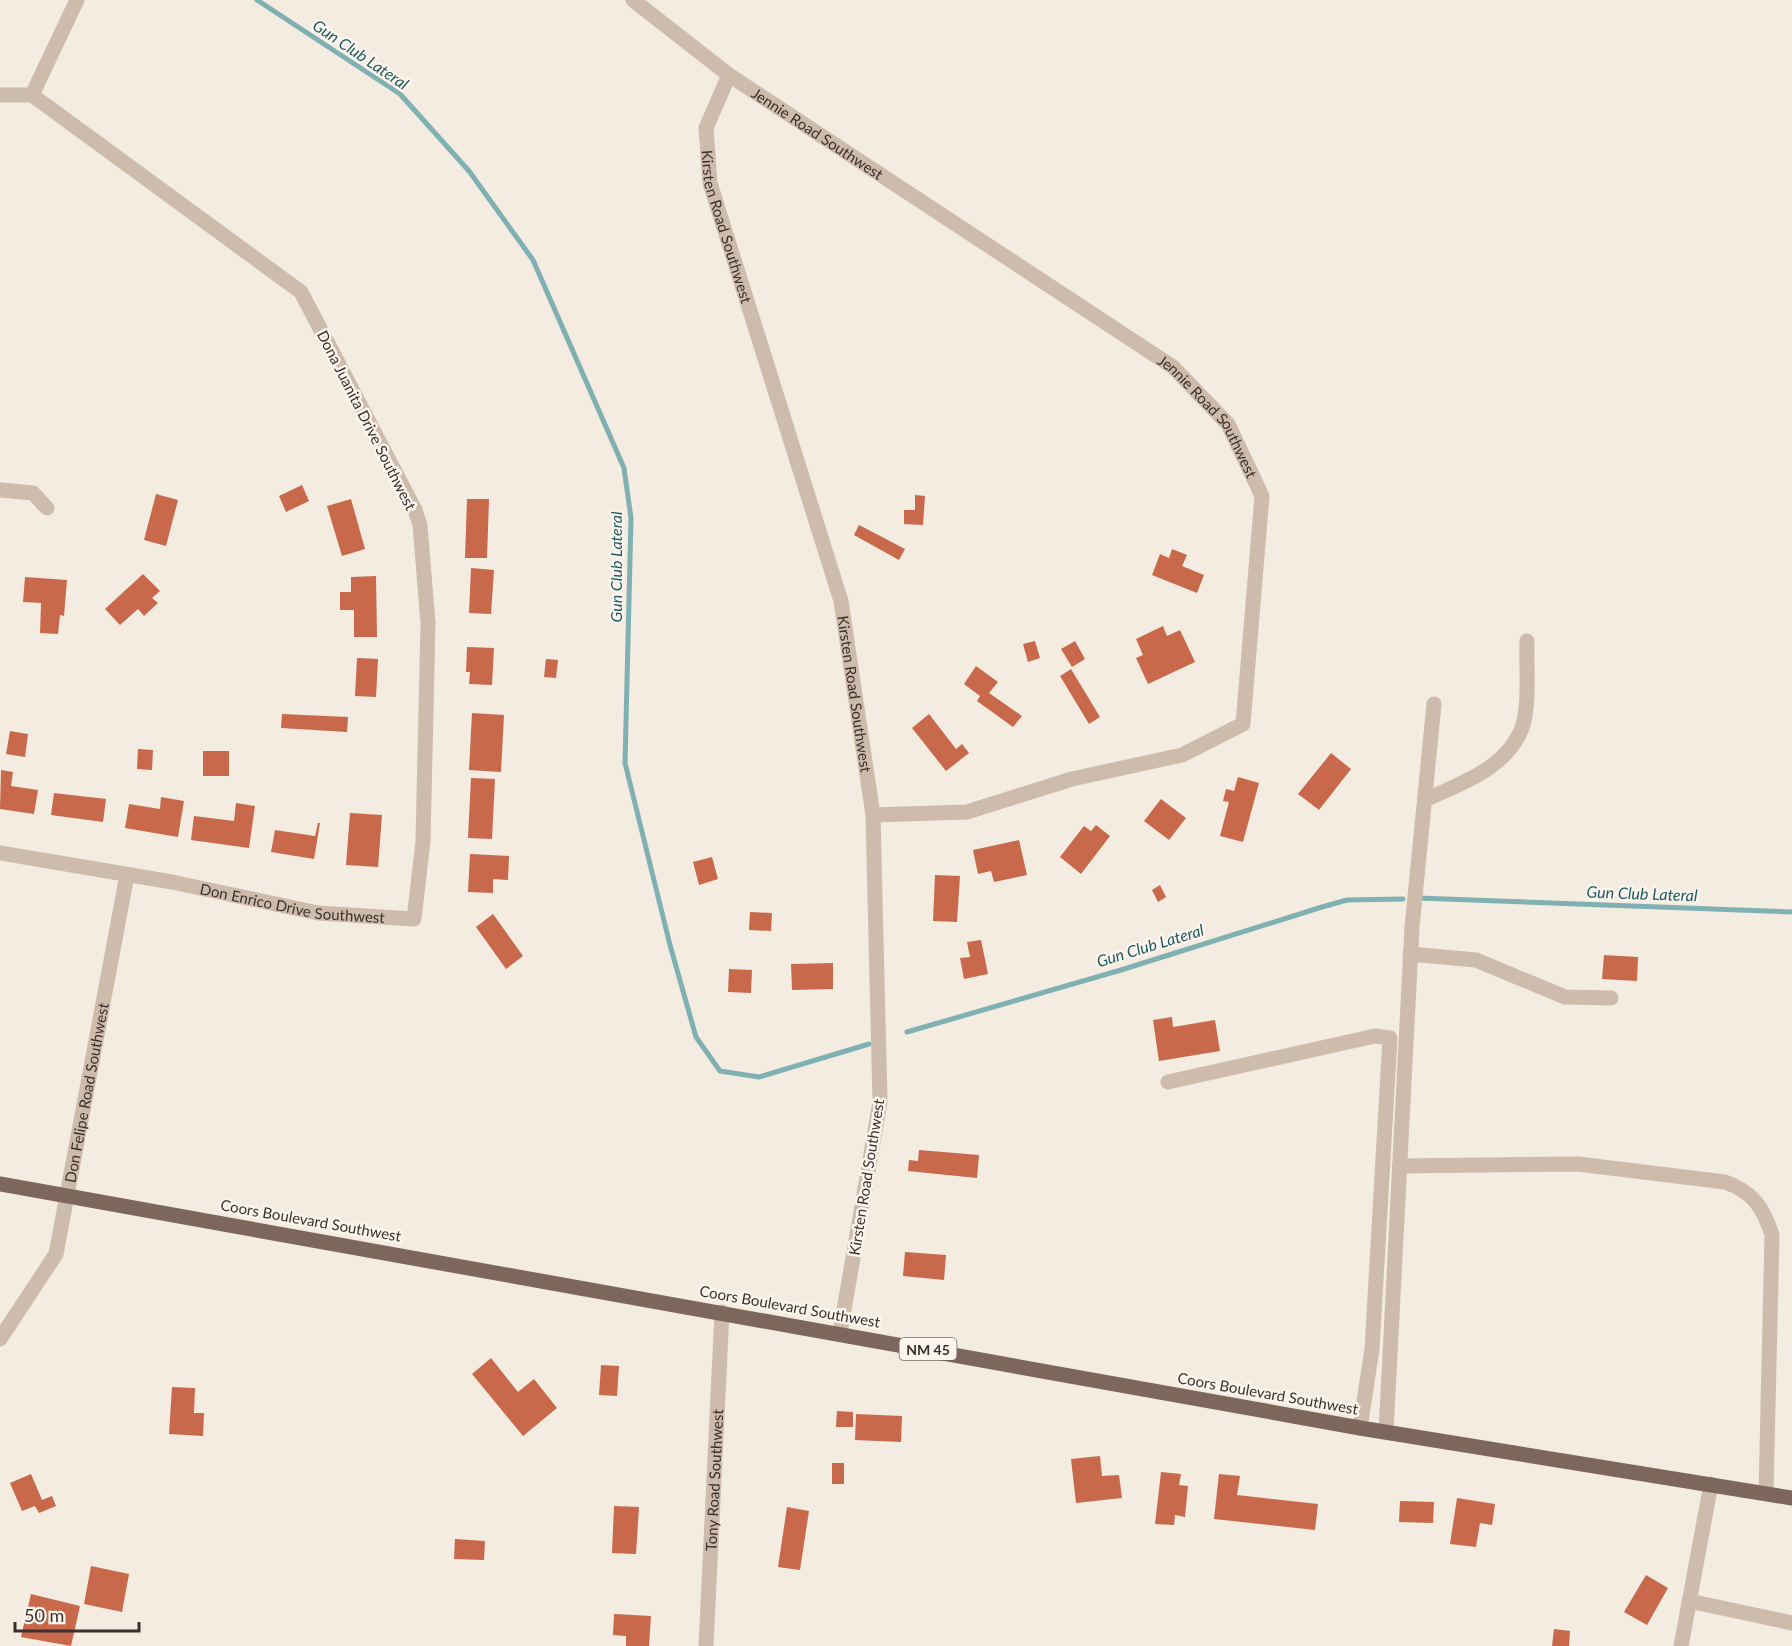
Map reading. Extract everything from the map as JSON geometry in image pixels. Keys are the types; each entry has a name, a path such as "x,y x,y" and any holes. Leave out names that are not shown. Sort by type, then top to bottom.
{"main road":[{"name":"NM 45","path":"0,1184 65,1195"},
{"name":"Coors Boulevard Southwest","path":"65,1195 1360,1428 1792,1498"}],"street":[{"path":"0,95 32,95 77,0"},
{"name":"Jennie Road Southwest","path":"633,0 729,75 1173,367 1228,424 1262,496 1243,724 1182,755 1072,779 967,812 873,815"},
{"name":"Kirsten Road Southwest","path":"729,75 706,128 710,183 841,601 873,815 880,1102 840,1333"},
{"name":"Dona Juanita Drive Southwest","path":"32,95 301,291 415,510 420,525 428,622 423,841 414,919"},
{"path":"0,490 33,493 47,508"},
{"path":"1425,800 1481,774 1506,753 1522,727 1527,641"},
{"path":"1386,1432 1410,954 1434,704"},
{"path":"0,853 128,875"},
{"name":"Don Enrico Drive Southwest","path":"128,875 318,912 414,919"},
{"name":"Don Felipe Road Southwest","path":"0,1339 56,1254 65,1195 128,875"},
{"path":"1410,954 1476,960 1565,997 1611,998"},
{"path":"1168,1082 1375,1035 1390,1038 1372,1348 1360,1428"},
{"path":"1399,1166 1578,1164 1725,1182 1742,1188 1755,1197 1772,1234 1766,1493"},
{"name":"Tony Road Southwest","path":"706,1646 722,1312"},
{"path":"1681,1646 1711,1484"},
{"path":"1689,1601 1792,1623"}],"building":[{"path":"302,485 309,501 286,512 279,496"},
{"path":"156,494 178,500 166,546 144,540"},
{"path":"915,495 925,496 923,525 904,524 904,510 915,510"},
{"path":"351,499 365,549 342,556 327,506"},
{"path":"467,499 489,499 487,558 465,558"},
{"path":"859,525 905,549 899,560 854,535"},
{"path":"1172,549 1187,555 1182,566 1204,575 1197,593 1152,575 1160,554 1169,558"},
{"path":"471,568 494,570 491,614 469,613"},
{"path":"143,574 160,591 152,598 158,603 144,616 138,609 120,625 105,609"},
{"path":"376,576 377,637 354,637 354,610 340,610 340,592 351,592 351,577"},
{"path":"25,577 67,580 64,616 60,615 58,634 40,633 41,603 23,602"},
{"path":"1163,626 1167,636 1180,630 1195,662 1148,684 1136,658 1143,655 1136,639"},
{"path":"1035,641 1040,658 1028,662 1023,644"},
{"path":"1075,641 1085,659 1072,667 1061,649"},
{"path":"467,647 494,648 492,685 469,684 470,672 466,672"},
{"path":"357,658 378,659 376,697 355,696"},
{"path":"546,659 558,660 556,678 544,677"},
{"path":"976,666 998,682 989,693 1022,716 1013,727 977,701 980,696 964,684"},
{"path":"1071,669 1100,717 1089,724 1060,676"},
{"path":"472,713 504,715 501,772 469,770"},
{"path":"282,714 348,717 347,732 281,728"},
{"path":"929,714 956,749 962,744 969,753 946,771 912,728"},
{"path":"10,731 28,734 25,757 6,754"},
{"path":"138,749 153,750 152,770 137,769"},
{"path":"203,751 229,751 229,776 203,776"},
{"path":"1331,753 1351,769 1319,810 1298,794"},
{"path":"1,770 13,772 11,786 38,790 34,814 0,809"},
{"path":"1238,777 1259,783 1243,842 1220,836 1229,802 1223,801 1226,789 1234,791"},
{"path":"471,778 495,779 492,839 468,838"},
{"path":"54,793 106,799 103,822 51,815"},
{"path":"161,797 184,801 178,837 125,828 129,804 160,809"},
{"path":"1161,799 1186,818 1169,840 1144,821"},
{"path":"236,803 255,806 249,848 191,840 194,816 234,821"},
{"path":"350,813 382,815 378,867 346,865"},
{"path":"318,823 320,823 314,859 271,852 275,830 315,836"},
{"path":"1096,825 1110,836 1081,874 1060,857 1084,826 1091,831"},
{"path":"1019,840 1027,875 994,882 991,871 978,874 973,850"},
{"path":"470,854 509,856 508,880 493,879 493,893 468,892"},
{"path":"712,857 718,879 699,885 693,862"},
{"path":"935,875 960,876 957,922 933,921"},
{"path":"1160,885 1166,897 1158,902 1152,890"},
{"path":"750,912 772,913 771,931 749,930"},
{"path":"493,914 523,956 506,969 476,927"},
{"path":"981,940 988,974 964,979 960,958 970,957 967,942"},
{"path":"1604,955 1638,957 1637,981 1602,979"},
{"path":"833,963 833,989 792,990 791,964"},
{"path":"729,969 752,970 751,993 728,992"},
{"path":"1172,1017 1173,1027 1215,1020 1220,1051 1159,1061 1153,1020"},
{"path":"919,1150 979,1155 977,1178 908,1171 909,1160 918,1161"},
{"path":"905,1252 946,1255 944,1280 903,1276"},
{"path":"491,1358 518,1392 534,1379 557,1408 523,1436 472,1374"},
{"path":"601,1365 619,1366 617,1396 599,1395"},
{"path":"172,1387 195,1388 194,1413 204,1413 203,1436 169,1434"},
{"path":"837,1411 853,1412 853,1427 836,1427"},
{"path":"856,1414 902,1416 901,1442 855,1440"},
{"path":"1100,1456 1102,1476 1119,1475 1122,1498 1076,1503 1071,1459"},
{"path":"832,1463 844,1463 844,1484 832,1484"},
{"path":"1161,1472 1181,1474 1179,1485 1188,1486 1185,1517 1175,1515 1174,1525 1155,1524"},
{"path":"31,1474 42,1500 52,1496 56,1506 39,1513 35,1506 22,1511 10,1483"},
{"path":"1219,1474 1240,1476 1237,1495 1318,1504 1315,1530 1214,1519"},
{"path":"1457,1498 1495,1504 1492,1525 1480,1523 1476,1547 1450,1544"},
{"path":"1400,1501 1434,1502 1433,1523 1399,1522"},
{"path":"614,1506 639,1507 636,1554 612,1553"},
{"path":"787,1507 809,1511 800,1570 778,1567"},
{"path":"455,1539 485,1541 484,1560 454,1559"},
{"path":"91,1566 129,1574 122,1612 84,1604"},
{"path":"1646,1575 1668,1588 1647,1625 1624,1612"},
{"path":"31,1594 80,1606 71,1646 21,1637"},
{"path":"614,1614 651,1616 649,1646 626,1646 626,1636 613,1635"},
{"path":"1554,1629 1570,1631 1569,1646 1552,1646"}],"waterway":[{"name":"Gun Club Lateral","path":"257,0 400,94 469,171 533,260 624,468 631,518 625,763 670,945 696,1037 720,1071 759,1077 869,1044"},
{"name":"Gun Club Lateral","path":"1418,898 1792,912"},
{"name":"Gun Club Lateral","path":"907,1032 1121,970 1347,900 1403,899"}]}
